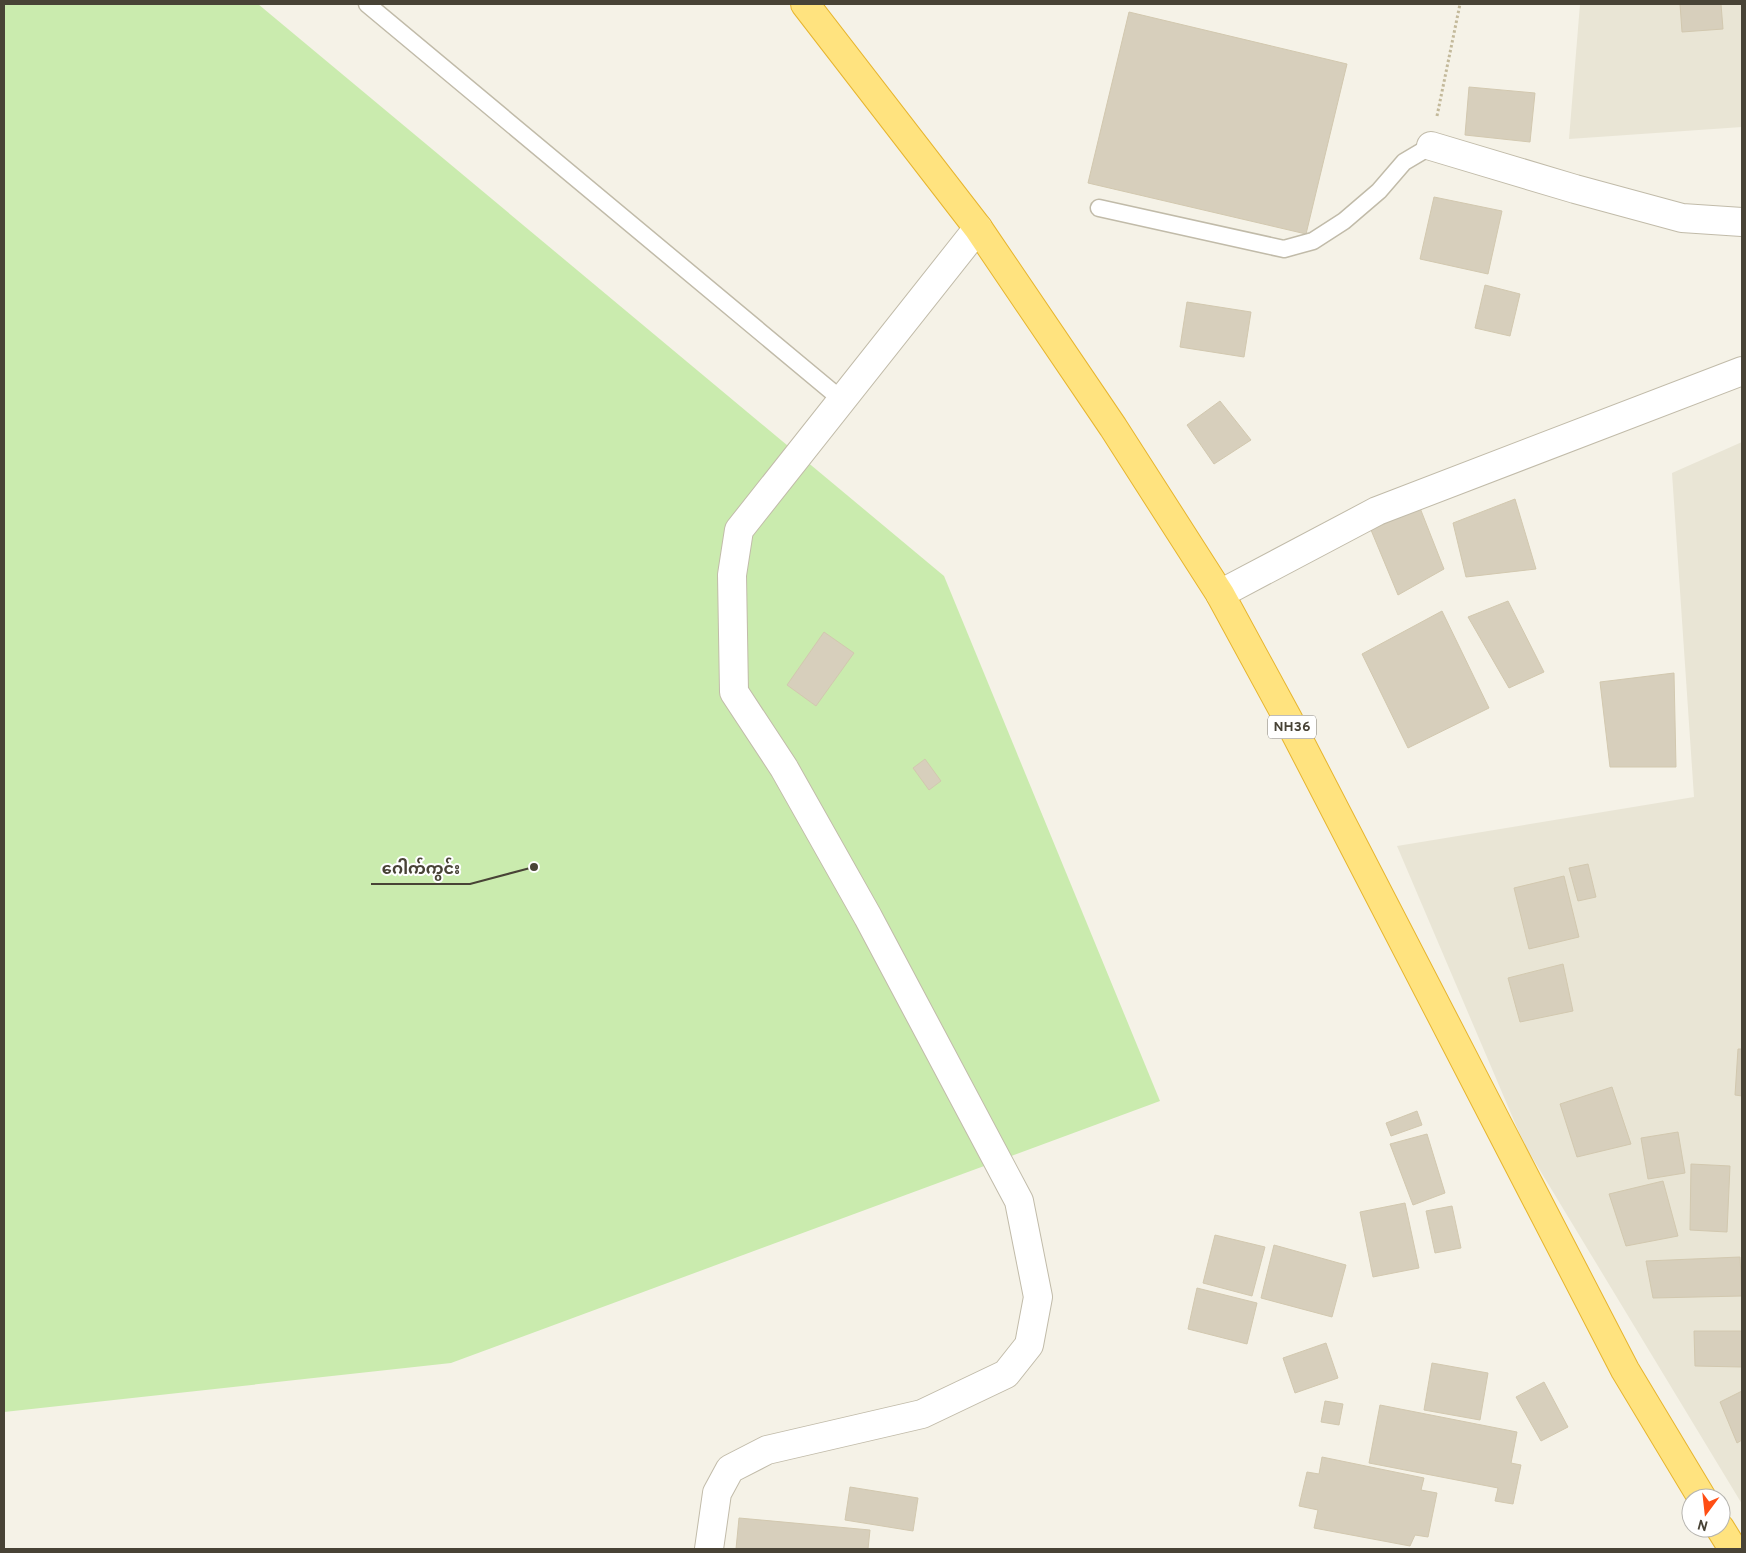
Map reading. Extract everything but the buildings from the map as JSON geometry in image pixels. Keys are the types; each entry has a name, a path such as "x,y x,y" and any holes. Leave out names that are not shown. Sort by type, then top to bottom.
{"highway":[{"name":"NH36","path":"805,4 978,228 1113,427 1220,594 1288,719 1626,1370 1696,1488"},
{"path":"1726,1538 1733,1549"}],"street":[{"path":"1431,146 1575,189 1682,218 1742,222"},
{"path":"709,1549 717,1493 730,1469 767,1450 922,1414 1006,1374 1029,1345 1038,1298 1020,1201 868,917 784,768 734,692 732,660 735,615 732,575 739,530 978,228"},
{"path":"1220,594 1377,511 1742,371"}],"lane":[{"path":"367,4 842,400"},
{"path":"1099,208 1284,249 1313,241 1344,221 1379,191 1404,162 1431,146"}],"path":[{"path":"1431,146 1460,4"}],"shaded area":[{"path":"1580,4 1742,4 1742,127 1569,139"},
{"path":"1742,442 1742,1504 1524,1144 1397,846 1694,797 1672,473"}],"green space":[{"path":"4,4 258,4 944,576 1160,1101 451,1363 4,1412"}],"place":[{"name":"ဂေါက်ကွင်း","path":"534,867"}]}
